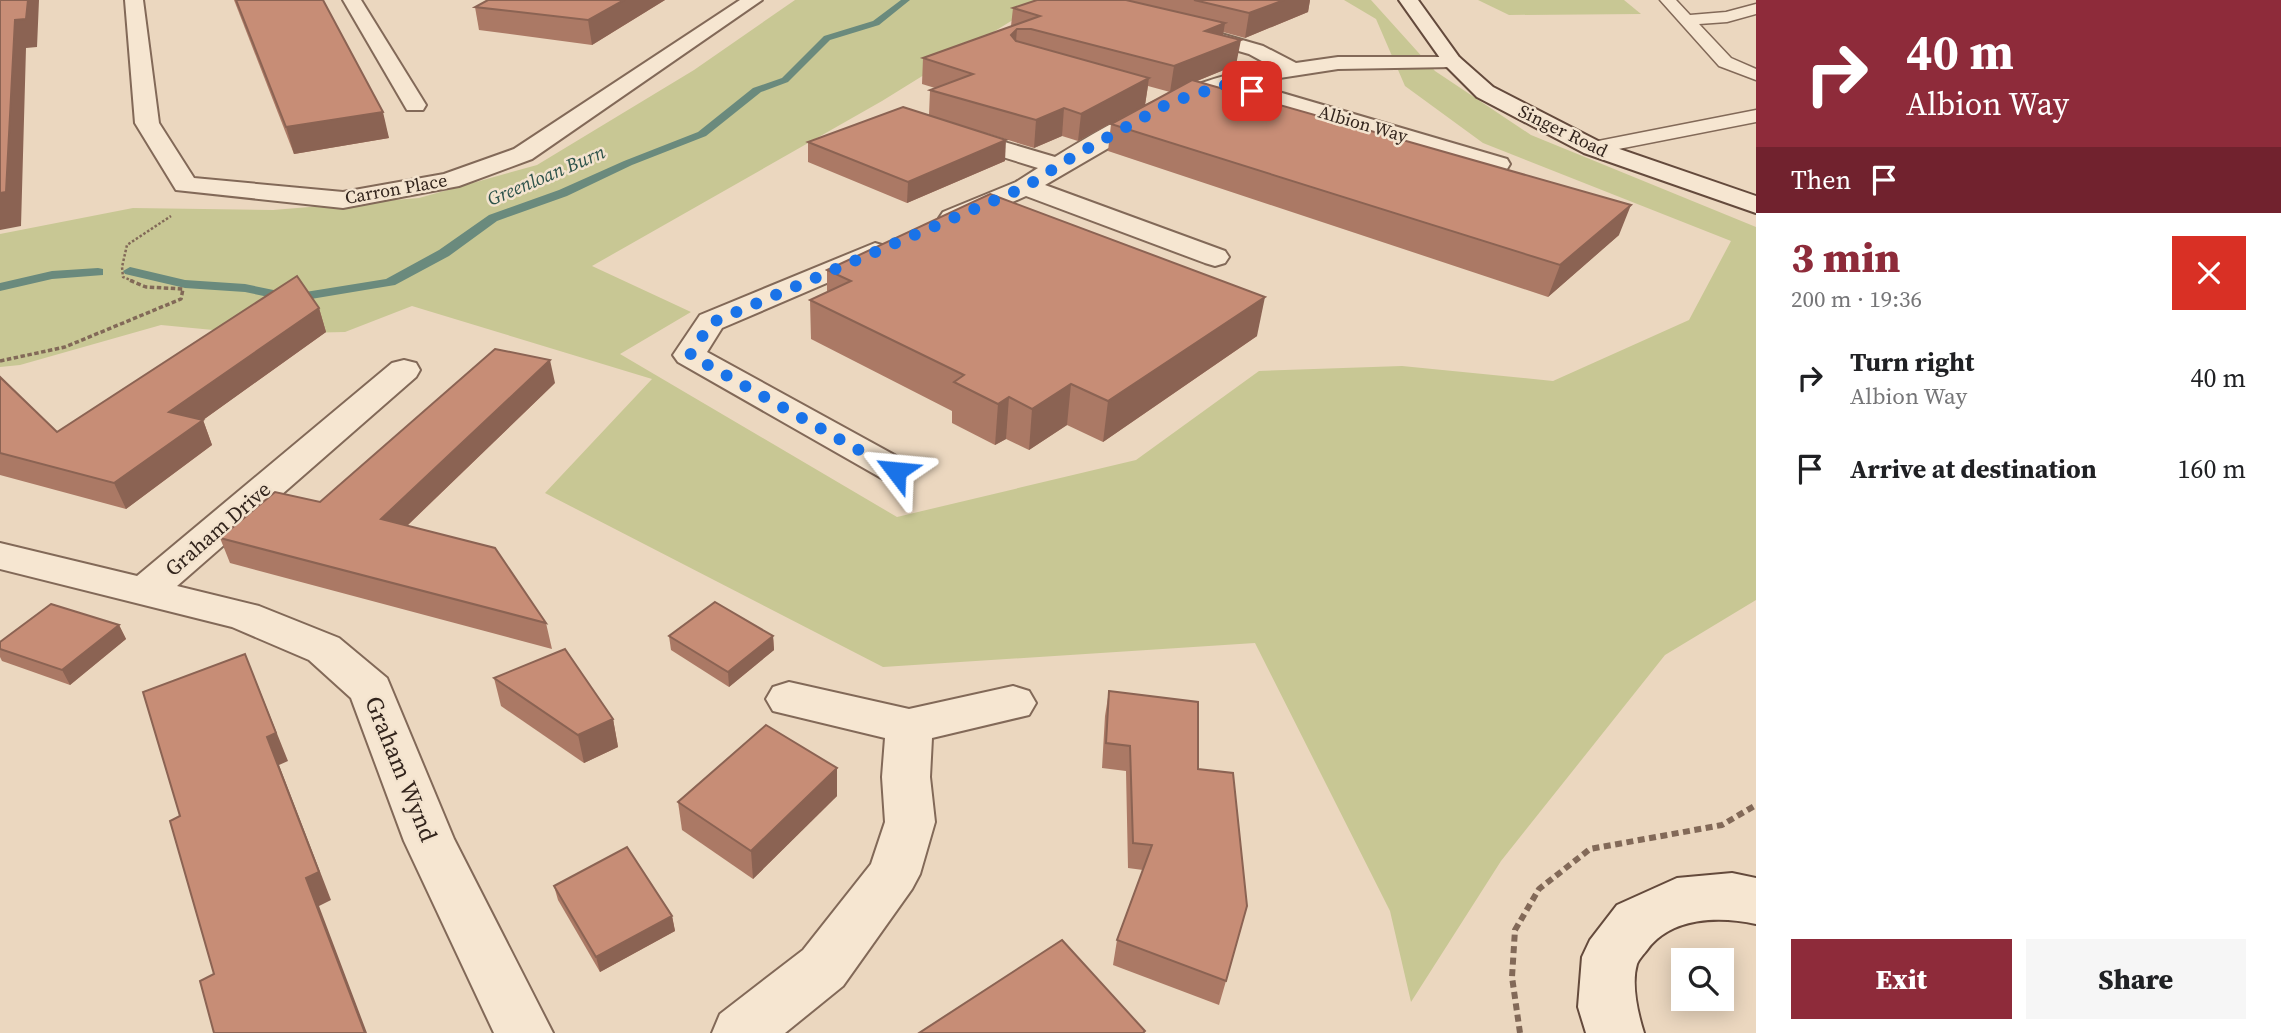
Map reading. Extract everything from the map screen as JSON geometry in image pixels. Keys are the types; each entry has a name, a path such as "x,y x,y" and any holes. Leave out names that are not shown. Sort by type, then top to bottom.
{"street":[{"name":"Carron Place","path":"134,0 147,123 186,185 343,200 450,181 523,154 753,0"},
{"path":"352,0 415,105"},
{"name":"Singer Road","path":"1408,0 1452,61 1485,92 1593,148 1756,205"},
{"path":"1171,27 1256,50 1290,68"},
{"path":"925,231 1025,187 1159,99 1228,84 1247,76 1290,68 1338,63 1452,61"},
{"name":"Albion Way","path":"1228,84 1498,164"},
{"path":"940,130 1057,166"},
{"path":"1025,187 1215,257"},
{"path":"896,471 690,355 711,323 900,242"},
{"name":"Graham Drive","path":"0,556 80,578 146,590 404,370"},
{"name":"Graham Wynd","path":"146,590 244,616 324,649 371,690 429,841 524,1033"},
{"path":"789,699 909,726 1013,703"},
{"path":"741,1033 823,968 894,874 910,822 906,777 909,726"},
{"path":"1615,1033 1606,1007 1610,957 1636,922 1677,901 1748,894"}],"lane":[{"path":"1668,0 1725,62 1756,75"},
{"path":"1687,20 1727,17 1756,9"},
{"path":"1593,148 1756,116"}],"path":[{"path":"0,361 65,347 181,299 183,289 146,287 123,277 122,267 127,246 210,187"}],"shaded area":[{"path":"795,0 1045,0 882,101 592,266 691,312 620,354 897,517 1136,460 1259,371 1402,366 1553,381 1689,320 1731,241 1483,143 1405,86 1376,19 1344,0 1371,0 1435,71 1531,135 1756,227 1756,600 1665,655 1501,861 1411,1002 1390,911 1255,643 883,667 545,493 652,379 412,306 345,332 255,334 161,325 20,365 0,367 0,234 133,208 273,210 419,198 537,165 694,70"},
{"path":"1478,0 1624,0 1641,14 1509,15"}],"building":[{"path":"0,0 28,0 26,19 15,20 6,192 0,193"},
{"path":"236,0 323,0 383,112 286,127"},
{"path":"488,0 624,0 588,20 475,7"},
{"path":"1037,0 1126,0 1225,23 1205,31 1241,40 1174,66 1031,29 1017,29 1011,35 1016,41 1149,78 1081,114 1064,108 1036,120 930,90 973,74 923,58 1040,16 1013,8"},
{"path":"1194,0 1284,0 1249,13"},
{"path":"1192,80 1631,205 1560,265 1111,124"},
{"path":"903,107 1006,140 908,182 808,142"},
{"path":"990,194 1265,297 1108,401 1071,384 1032,409 1009,397 998,404 954,382 964,375 810,300 851,281 827,270"},
{"path":"297,276 319,308 169,412 203,420 114,483 0,453 0,377 57,432"},
{"path":"495,349 550,360 381,519 495,548 546,623 220,538 275,492 320,502"},
{"path":"715,602 773,636 728,672 669,636"},
{"path":"51,604 119,625 62,670 0,649 0,642"},
{"path":"565,649 613,719 578,735 494,678"},
{"path":"245,654 276,733 267,737 319,872 306,878 365,1033 214,1033 200,981 214,974 170,821 180,816 143,692"},
{"path":"1109,691 1198,702 1198,769 1233,773 1247,906 1226,981 1117,940 1152,845 1133,843 1130,746 1106,743"},
{"path":"766,725 837,768 751,851 678,802"},
{"path":"627,847 672,916 596,957 554,886"},
{"path":"1062,940 1145,1031 1143,1033 919,1033"}],"waterway":[{"name":"Greenloan Burn","path":"130,271 185,284 245,288 293,298 390,282 444,253 493,218 563,193 628,163 702,134 757,90 785,80 827,38 876,23 906,0"},
{"name":"Greenloan Burn","path":"0,287 52,275 98,272"}],"route":[{"path":"896,471 690,355 711,323 1025,187 1074,156 1171,102 1228,84 1252,91"}]}
